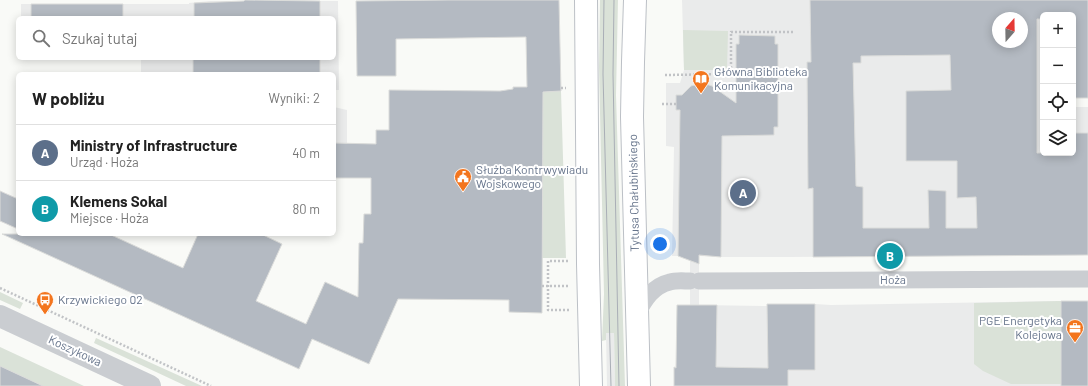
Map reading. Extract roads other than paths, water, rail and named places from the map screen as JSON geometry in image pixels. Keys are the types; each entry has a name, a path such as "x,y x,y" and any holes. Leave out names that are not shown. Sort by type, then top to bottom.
{"main road":[{"path":"586,0 588,249 591,386"},
{"name":"Tytusa Chałubińskiego","path":"635,0 632,117 639,386"}],"street":[{"name":"Hoża","path":"637,314 645,299 657,287 672,281 1088,279"},
{"name":"Koszykowa","path":"0,316 150,386"}],"tram line":[{"path":"604,0 603,74 611,386"},
{"path":"614,0 613,74 619,386"}],"place":[{"name":"Główna Biblioteka Komunikacyjna","path":"701,94"},
{"name":"Służba Kontrwywiadu Wojskowego","path":"463,192"},
{"name":"Ministry of Infrastructure","path":"743,193"},
{"name":"Klemens Sokal","path":"890,256"},
{"name":"Krzywickiego 02","path":"45,315"},
{"name":"PGE Energetyka Kolejowa","path":"1075,343"}]}
